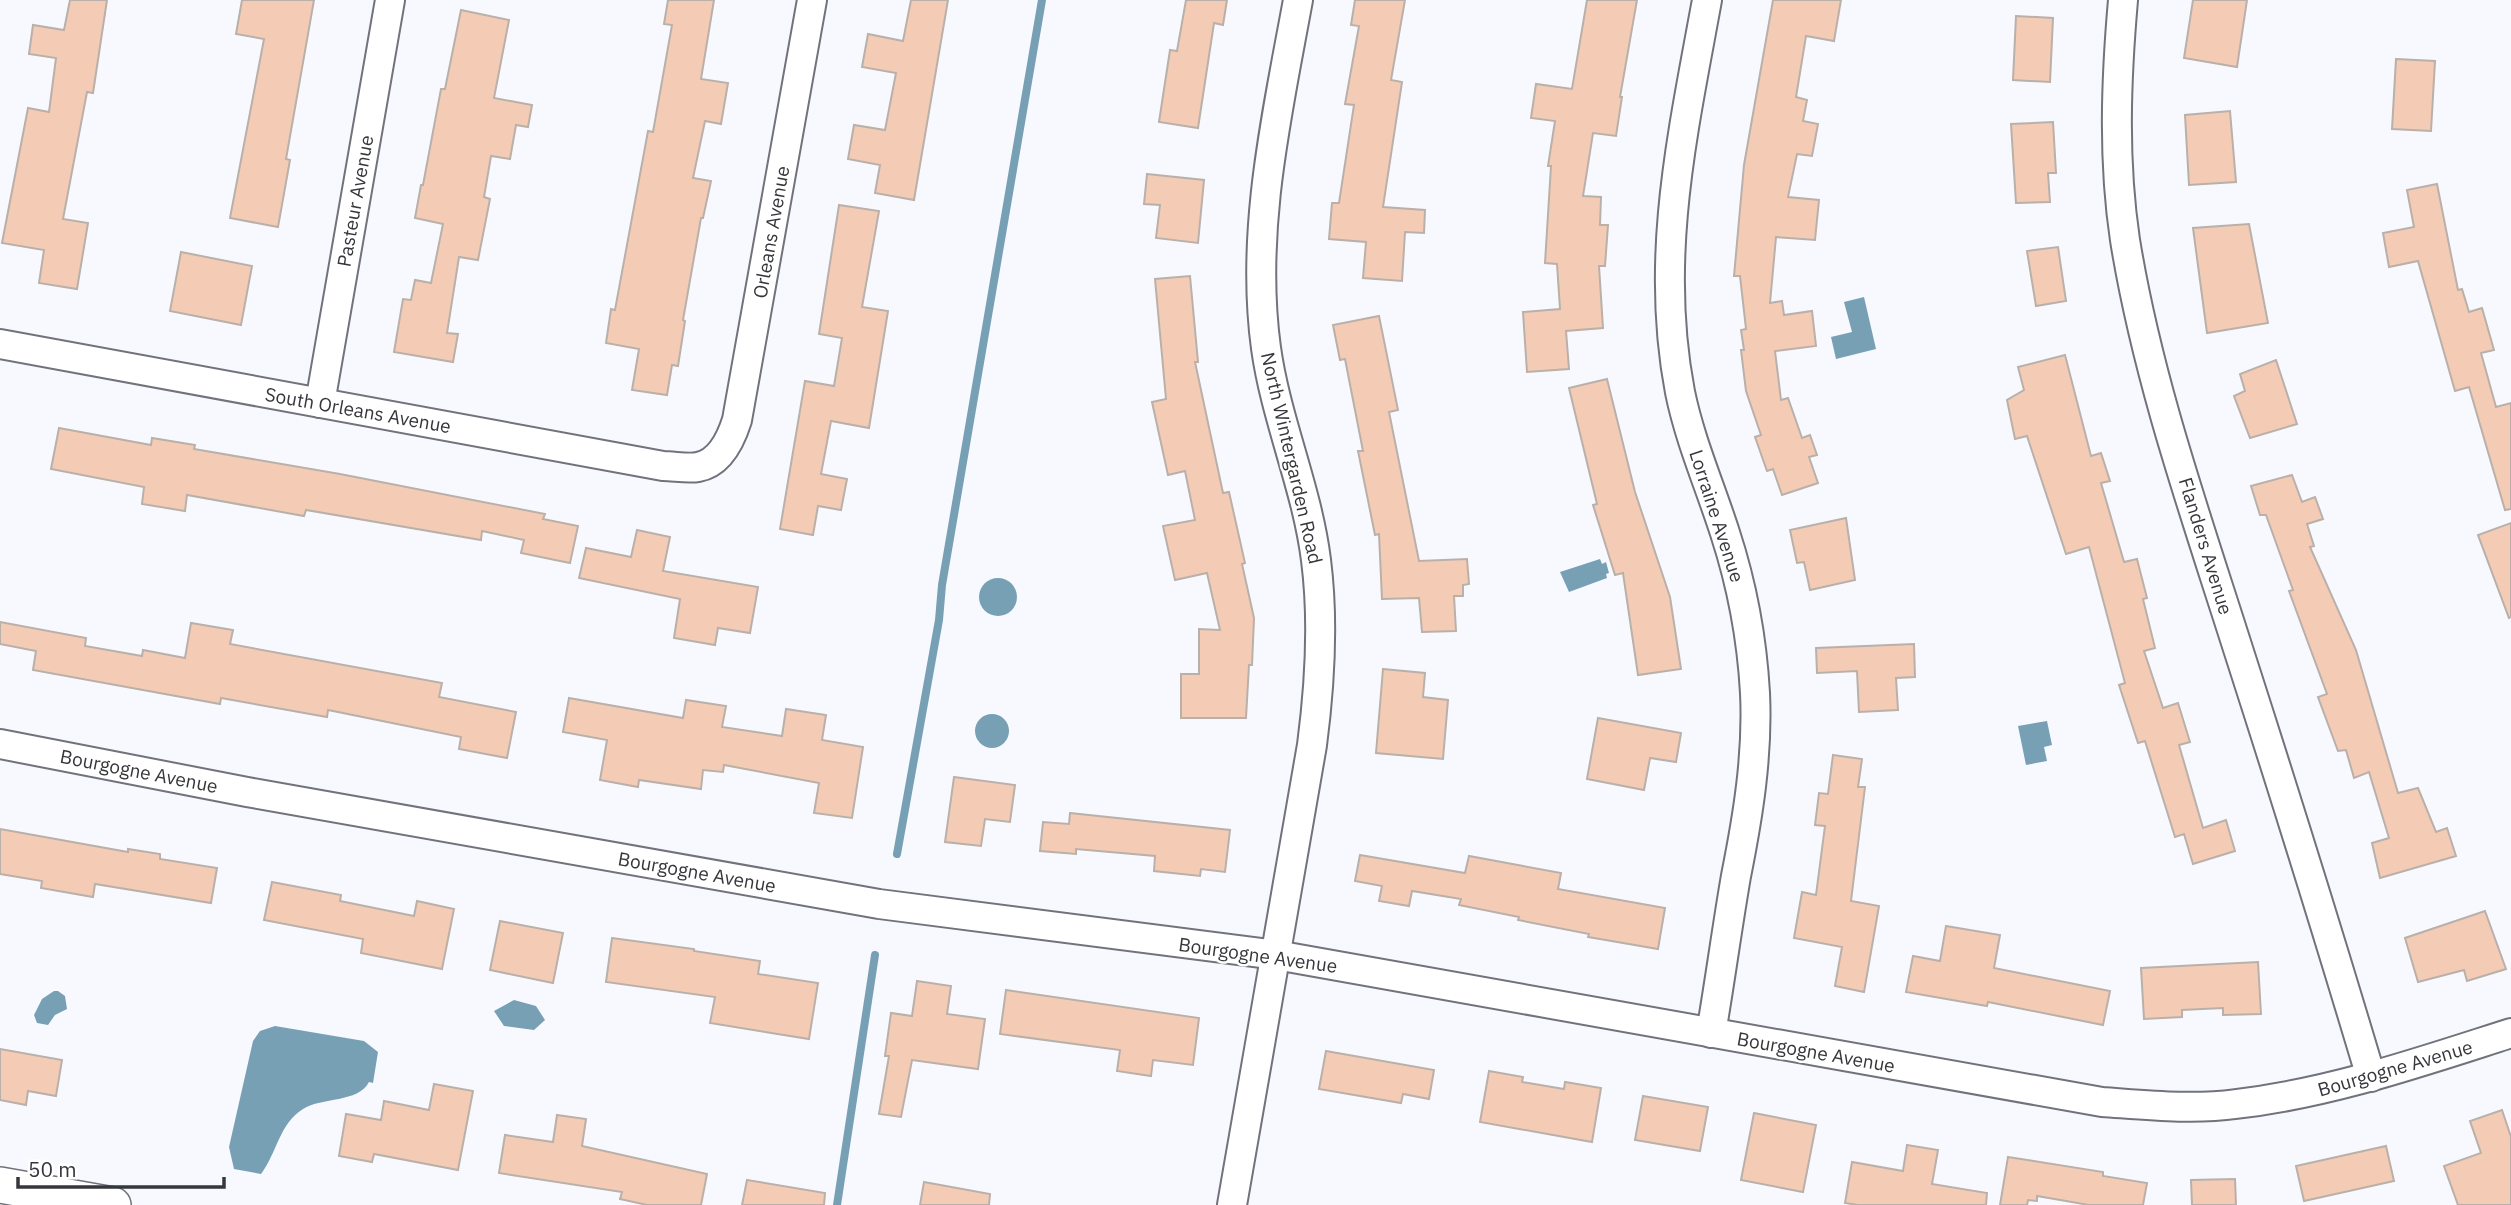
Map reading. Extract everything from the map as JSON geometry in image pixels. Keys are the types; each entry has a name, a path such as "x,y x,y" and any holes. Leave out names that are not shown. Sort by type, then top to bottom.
{"street":[{"name":"Pasteur Avenue","path":"320,403 390,0"},
{"name":"Orleans Avenue","path":"715,458 730,442 737,420 812,0"},
{"name":"North Wintergarden Road","path":"1232,1205 1312,746 1319,683 1321,621 1316,559 1306,511 1278,410 1266,348 1261,291 1262,230 1271,149 1298,0"},
{"name":"Lorraine Avenue","path":"1707,0 1671,218 1668,261 1670,327 1680,393 1737,571 1750,632 1755,694 1755,756 1745,833 1711,1033"},
{"name":"Flanders Avenue","path":"2123,0 2117,72 2117,156 2125,239 2140,320 2172,439 2371,1077"},
{"name":"South Orleans Avenue","path":"0,344 663,466 699,467 715,458"},
{"name":"Bourgogne Avenue","path":"0,744 247,792 879,904 1276,955 2072,1097 2166,1107 2235,1105 2295,1096 2371,1077 2511,1033"},
{"path":"0,1185 113,1205"}],"water":[{"path":"1864,297 1876,349 1836,359 1831,337 1852,332 1844,302"},
{"path":"1600,559 1602,564 1606,562 1609,573 1606,574 1607,578 1569,592 1560,572"},
{"path":"998,578 1011,584 1017,597 1011,610 998,616 985,610 979,597 985,584"},
{"path":"992,714 1004,719 1009,731 1004,743 992,748 980,743 975,731 980,719"},
{"path":"2047,721 2052,745 2044,747 2047,761 2026,765 2018,726"},
{"path":"54,991 65,996 67,1009 55,1015 48,1025 37,1023 34,1015 42,999"},
{"path":"514,1000 536,1006 545,1020 534,1030 504,1026 494,1011"},
{"path":"275,1026 364,1041 378,1052 373,1083 369,1082 364,1089 348,1097 311,1105 295,1115 283,1131 261,1174 234,1169 229,1147 253,1041 260,1031"}],"building":[{"path":"70,0 107,0 93,93 87,92 63,219 88,223 77,289 39,283 44,250 2,243 28,108 49,112 56,58 29,54 33,25 64,30"},
{"path":"242,0 314,0 286,159 290,160 278,227 230,218 264,39 236,34"},
{"path":"668,0 714,0 701,79 728,83 721,124 705,121 693,178 711,181 701,218 683,320 678,366 672,365 667,395 632,390 639,349 606,343 611,309 615,310 648,131 653,132 672,25 664,24"},
{"path":"911,0 948,0 914,200 875,193 880,165 848,159 854,125 885,130 896,73 862,67 868,34 903,41"},
{"path":"1186,0 1227,0 1223,25 1214,23 1198,128 1159,122 1170,50 1177,51"},
{"path":"1355,0 1405,0 1391,80 1402,82 1383,207 1425,210 1424,233 1405,232 1402,281 1363,278 1366,242 1329,239 1332,203 1339,203 1354,105 1345,104 1359,26 1351,25"},
{"path":"1587,0 1637,0 1616,136 1593,133 1583,196 1601,197 1600,225 1608,225 1605,266 1599,266 1603,328 1566,331 1569,369 1527,372 1523,312 1560,309 1557,264 1545,263 1551,166 1548,166 1555,121 1531,118 1536,84 1572,89"},
{"path":"1773,0 1841,0 1834,41 1806,36 1796,97 1807,100 1803,121 1818,124 1812,156 1797,154 1788,197 1819,200 1815,240 1776,237 1770,303 1782,301 1784,315 1812,311 1816,346 1775,351 1781,400 1788,398 1802,438 1810,435 1817,455 1809,457 1818,483 1782,495 1773,469 1767,471 1755,437 1761,435 1746,391 1741,330 1746,329 1740,276 1734,276 1744,165"},
{"path":"2193,0 2247,0 2237,67 2184,58"},
{"path":"461,10 509,20 494,98 532,105 528,127 516,125 510,159 491,156 484,197 490,199 478,260 459,257 447,333 458,334 453,362 394,352 403,299 411,300 415,280 431,283 443,224 415,218 441,89 445,89"},
{"path":"2016,16 2053,18 2050,82 2013,80"},
{"path":"2396,59 2435,61 2431,131 2392,129"},
{"path":"2230,111 2236,182 2189,185 2185,115"},
{"path":"2053,122 2056,173 2048,173 2050,202 2016,203 2011,124"},
{"path":"1147,174 1204,180 1198,243 1156,238 1160,205 1144,204"},
{"path":"2437,184 2458,290 2462,289 2469,312 2482,308 2494,350 2481,353 2496,407 2511,403 2511,509 2505,510 2469,387 2455,391 2418,261 2389,267 2383,233 2414,227 2407,190"},
{"path":"839,205 879,211 862,307 888,311 869,428 831,421 821,474 847,479 841,510 818,506 813,535 780,529 805,381 834,386 842,338 819,334"},
{"path":"2249,224 2268,323 2207,333 2193,228"},
{"path":"2058,247 2066,301 2036,306 2027,251"},
{"path":"181,252 252,266 241,325 170,311"},
{"path":"1190,276 1198,362 1195,362 1223,493 1229,492 1254,618 1246,718 1181,718 1181,674 1199,674 1199,629 1220,630 1207,573 1175,580 1163,526 1195,520 1185,471 1168,475 1152,402 1166,399 1155,279"},
{"path":"1379,316 1398,410 1389,412 1419,561 1467,559 1469,584 1463,585 1463,596 1454,596 1456,631 1422,632 1419,598 1382,599 1379,534 1375,535 1358,451 1363,451 1345,359 1340,360 1333,325"},
{"path":"2065,355 2091,456 2101,453 2110,481 2101,483 2124,562 2137,559 2155,648 2144,651 2163,708 2178,703 2190,742 2179,745 2203,828 2226,820 2235,851 2193,864 2184,834 2175,837 2145,741 2138,743 2119,685 2125,683 2089,547 2066,554 2027,436 2015,439 2007,400 2024,390 2018,367"},
{"path":"2276,360 2297,424 2250,438 2234,396 2245,391 2240,374"},
{"path":"1607,379 1635,492 1670,597 1681,669 1638,675 1623,573 1615,575 1593,505 1597,504 1569,388"},
{"path":"59,428 151,445 152,438 195,445 194,449 545,514 543,519 578,526 570,563 521,553 524,540 482,531 481,540 306,510 304,516 187,495 185,511 142,504 144,487 51,469"},
{"path":"2292,475 2302,502 2315,497 2323,519 2307,524 2314,546 2310,547 2356,650 2398,793 2418,788 2436,832 2447,828 2456,856 2380,878 2372,843 2389,838 2369,772 2354,778 2346,750 2338,751 2318,697 2327,694 2289,591 2293,590 2266,515 2260,515 2251,486"},
{"path":"1846,518 1855,580 1810,590 1804,562 1797,563 1790,530"},
{"path":"2511,523 2511,617 2509,618 2478,535"},
{"path":"637,530 670,537 663,571 758,587 750,633 718,628 715,645 674,638 680,599 579,578 586,548 631,557"},
{"path":"0,622 86,638 85,646 142,656 143,650 185,658 191,623 233,630 230,644 442,683 439,697 516,712 507,758 459,749 461,737 328,710 327,717 221,698 220,704 33,670 36,651 0,644"},
{"path":"1914,644 1915,677 1896,678 1898,710 1859,712 1857,671 1817,673 1816,648"},
{"path":"1383,669 1425,673 1423,697 1448,700 1443,759 1376,753"},
{"path":"569,698 683,718 686,700 726,706 722,727 782,736 786,709 826,715 822,740 863,747 852,818 814,813 819,783 724,765 723,772 703,770 701,789 639,780 638,787 600,780 607,740 563,732"},
{"path":"1598,718 1681,733 1676,762 1650,758 1644,790 1587,779"},
{"path":"1833,755 1862,759 1858,787 1865,787 1851,901 1879,906 1864,992 1835,986 1842,947 1794,938 1802,892 1816,895 1825,826 1815,825 1819,793 1828,794"},
{"path":"954,777 1015,785 1010,822 985,819 981,846 945,842"},
{"path":"1070,813 1230,830 1225,872 1201,869 1200,876 1154,871 1155,856 1076,849 1076,854 1040,851 1043,822 1069,824"},
{"path":"0,829 128,852 128,849 160,854 160,859 217,868 211,903 95,884 93,897 41,888 42,881 0,874"},
{"path":"1360,855 1465,873 1469,856 1561,873 1558,889 1665,908 1658,949 1588,937 1589,934 1518,920 1519,917 1459,905 1461,899 1412,891 1409,906 1379,901 1382,886 1355,881"},
{"path":"272,882 341,895 340,901 414,916 417,901 454,909 442,969 361,953 363,939 264,920"},
{"path":"2485,911 2506,969 2467,981 2464,970 2418,982 2405,938"},
{"path":"500,921 563,933 553,983 490,970"},
{"path":"1946,926 2000,935 1994,968 2110,991 2103,1025 1988,1002 1987,1006 1906,992 1913,956 1940,961"},
{"path":"612,938 760,961 758,974 818,983 809,1039 710,1023 715,997 606,982"},
{"path":"2258,962 2261,1014 2223,1015 2223,1008 2182,1010 2182,1017 2144,1019 2141,968"},
{"path":"917,981 951,986 947,1014 985,1019 978,1069 912,1060 901,1117 879,1114 889,1056 885,1056 891,1013 912,1016"},
{"path":"1006,990 1199,1018 1193,1065 1153,1060 1151,1076 1117,1071 1120,1050 1000,1034"},
{"path":"0,1049 62,1060 56,1096 28,1091 26,1105 0,1100"},
{"path":"1326,1051 1434,1070 1429,1099 1403,1094 1401,1103 1319,1089"},
{"path":"1489,1071 1523,1077 1522,1082 1564,1089 1565,1082 1601,1088 1592,1142 1480,1122"},
{"path":"434,1084 473,1091 458,1170 374,1154 372,1162 339,1156 346,1114 381,1120 384,1101 429,1110"},
{"path":"1643,1096 1708,1107 1700,1151 1635,1140"},
{"path":"2502,1110 2511,1137 2511,1205 2458,1205 2444,1166 2481,1153 2470,1121"},
{"path":"1754,1113 1816,1125 1803,1192 1741,1180"},
{"path":"557,1115 586,1119 582,1146 707,1174 701,1205 647,1205 620,1199 622,1192 499,1173 505,1135 553,1142"},
{"path":"1907,1145 1938,1150 1932,1184 1987,1193 1986,1205 1845,1203 1852,1162 1903,1171"},
{"path":"2386,1146 2394,1181 2304,1201 2296,1166"},
{"path":"2008,1157 2103,1172 2103,1176 2147,1183 2143,1205 2089,1205 2037,1196 2037,1201 2028,1200 2027,1205 2000,1205"},
{"path":"2235,1179 2236,1205 2192,1205 2191,1180"},
{"path":"747,1180 825,1193 824,1205 742,1205"},
{"path":"924,1182 990,1194 989,1205 920,1205"}],"waterway":[{"path":"897,854 939,620 942,585 1042,0"},
{"path":"837,1205 875,955"}]}
